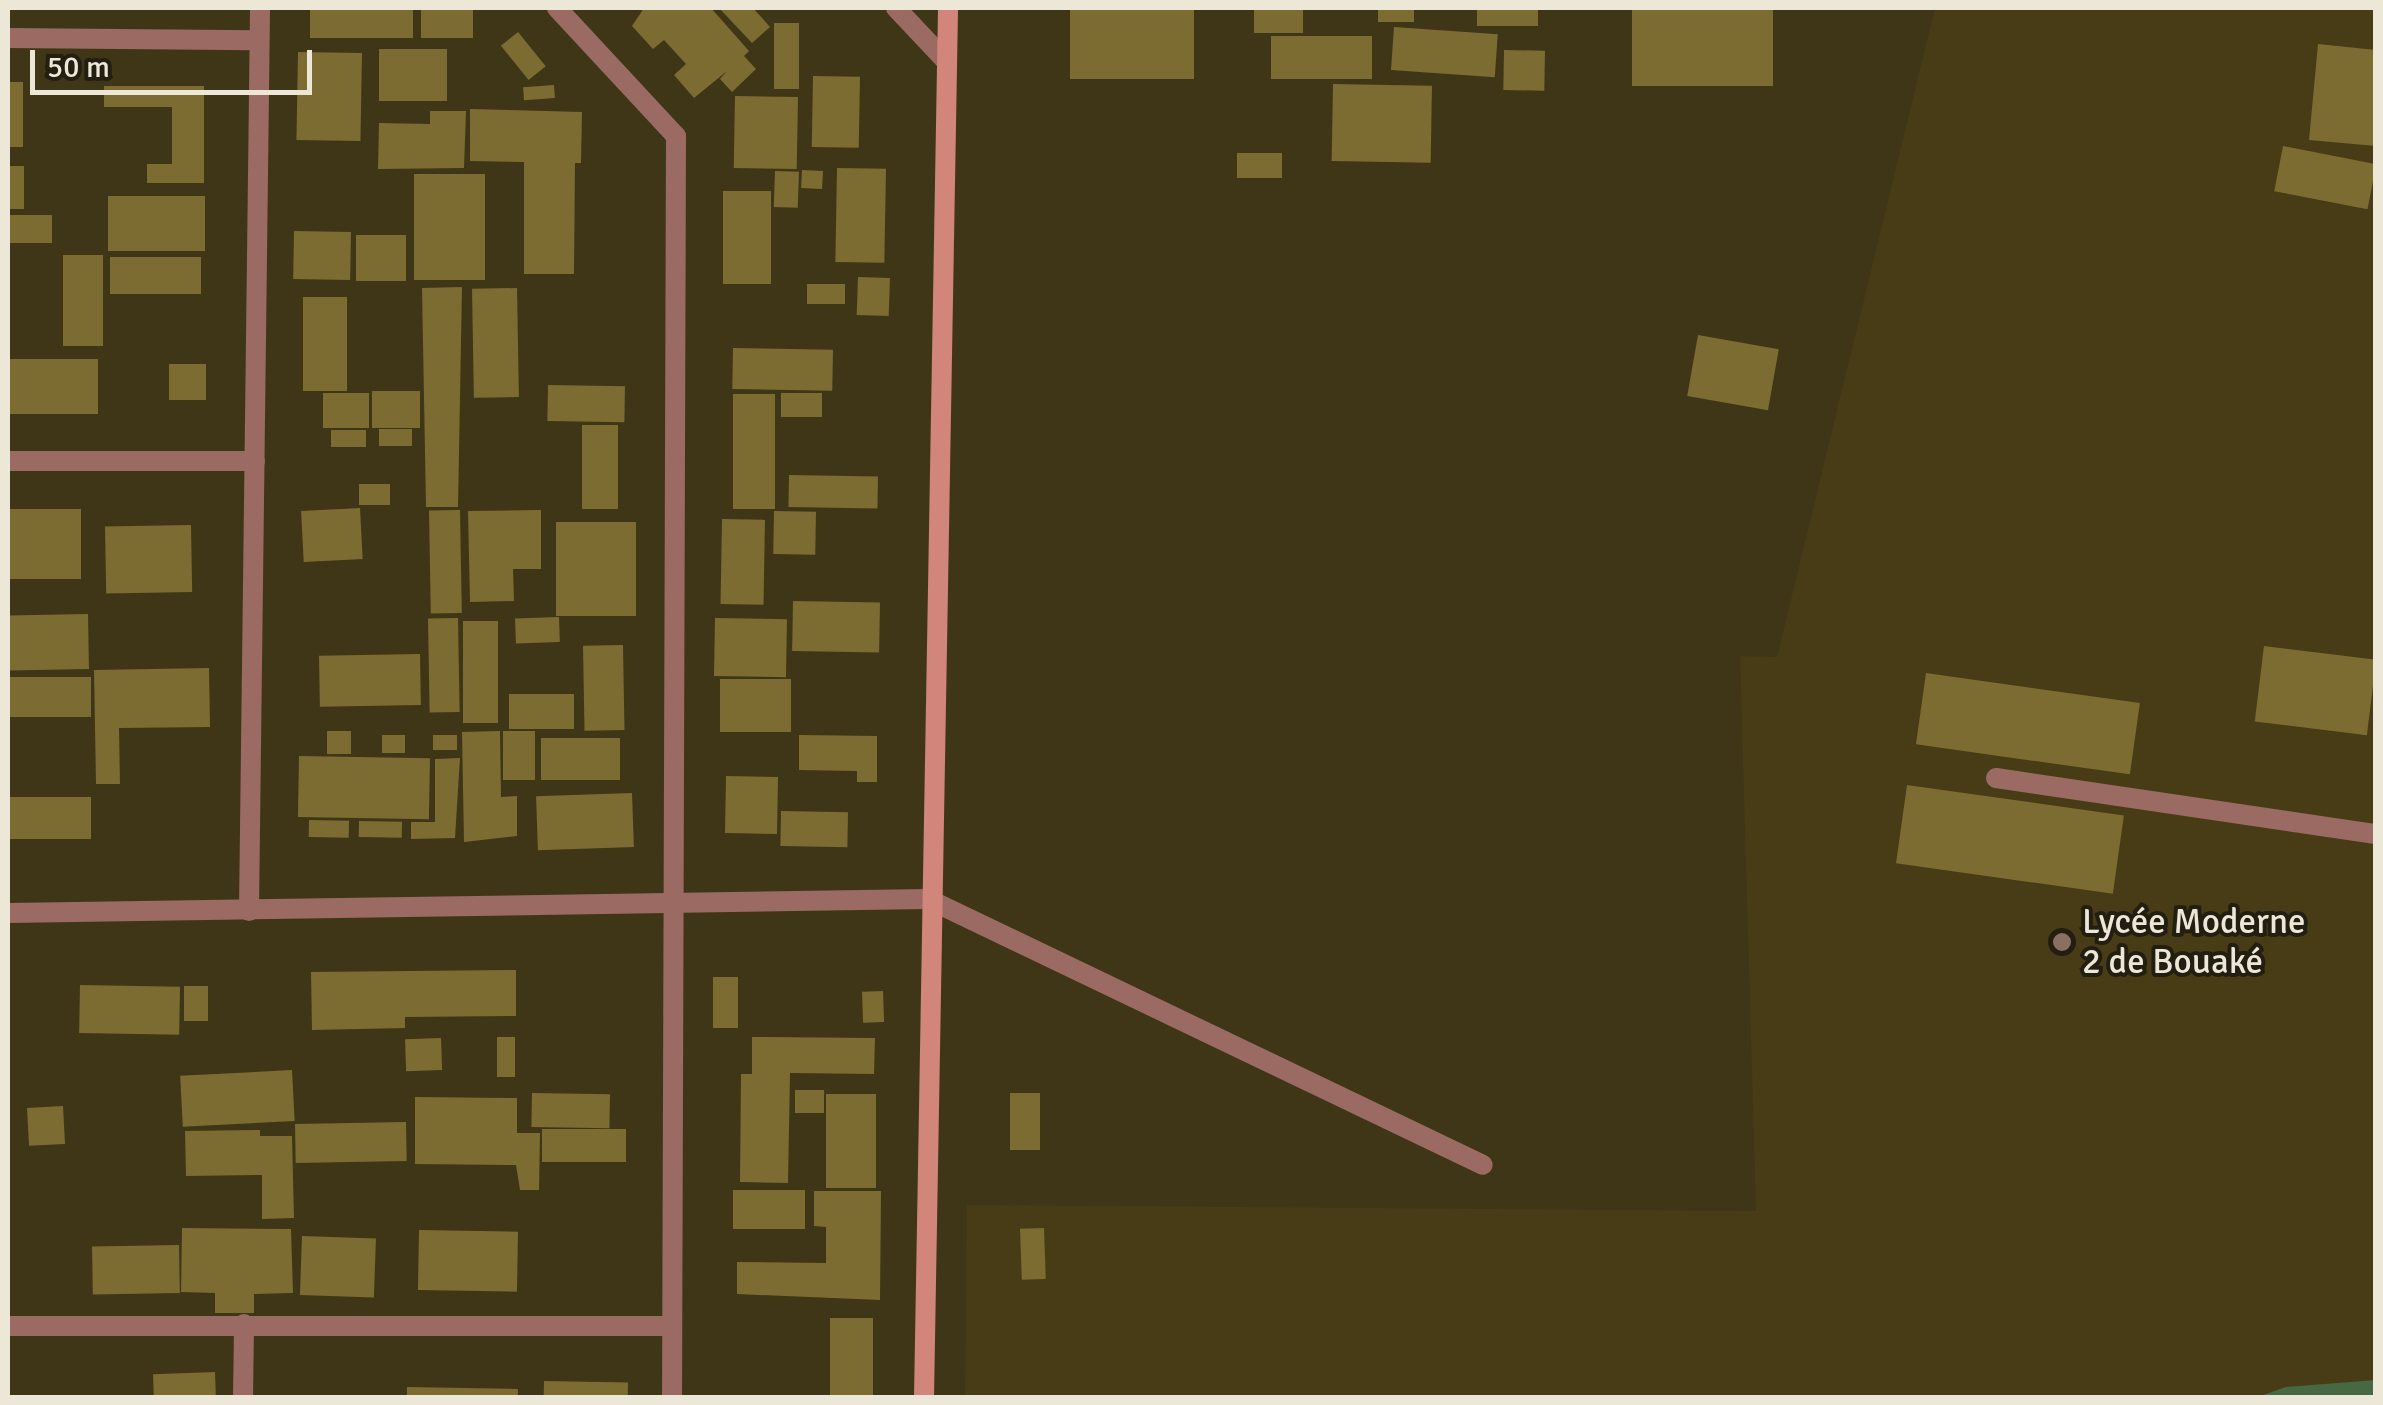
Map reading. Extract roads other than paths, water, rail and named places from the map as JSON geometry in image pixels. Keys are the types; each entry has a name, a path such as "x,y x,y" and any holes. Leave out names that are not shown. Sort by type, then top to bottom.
{"street":[{"path":"249,911 260,8"},
{"path":"557,8 676,136 677,900 672,1398"},
{"path":"896,8 948,62"},
{"path":"924,1398 928,899 948,8"},
{"path":"8,38 259,40"},
{"path":"8,461 255,461"},
{"path":"1996,778 2376,834"},
{"path":"8,913 928,899 1483,1165"},
{"path":"243,1398 244,1324"},
{"path":"8,1326 672,1326"}],"place":[{"name":"Lycée Moderne 2 de Bouaké","path":"2062,942"}]}
